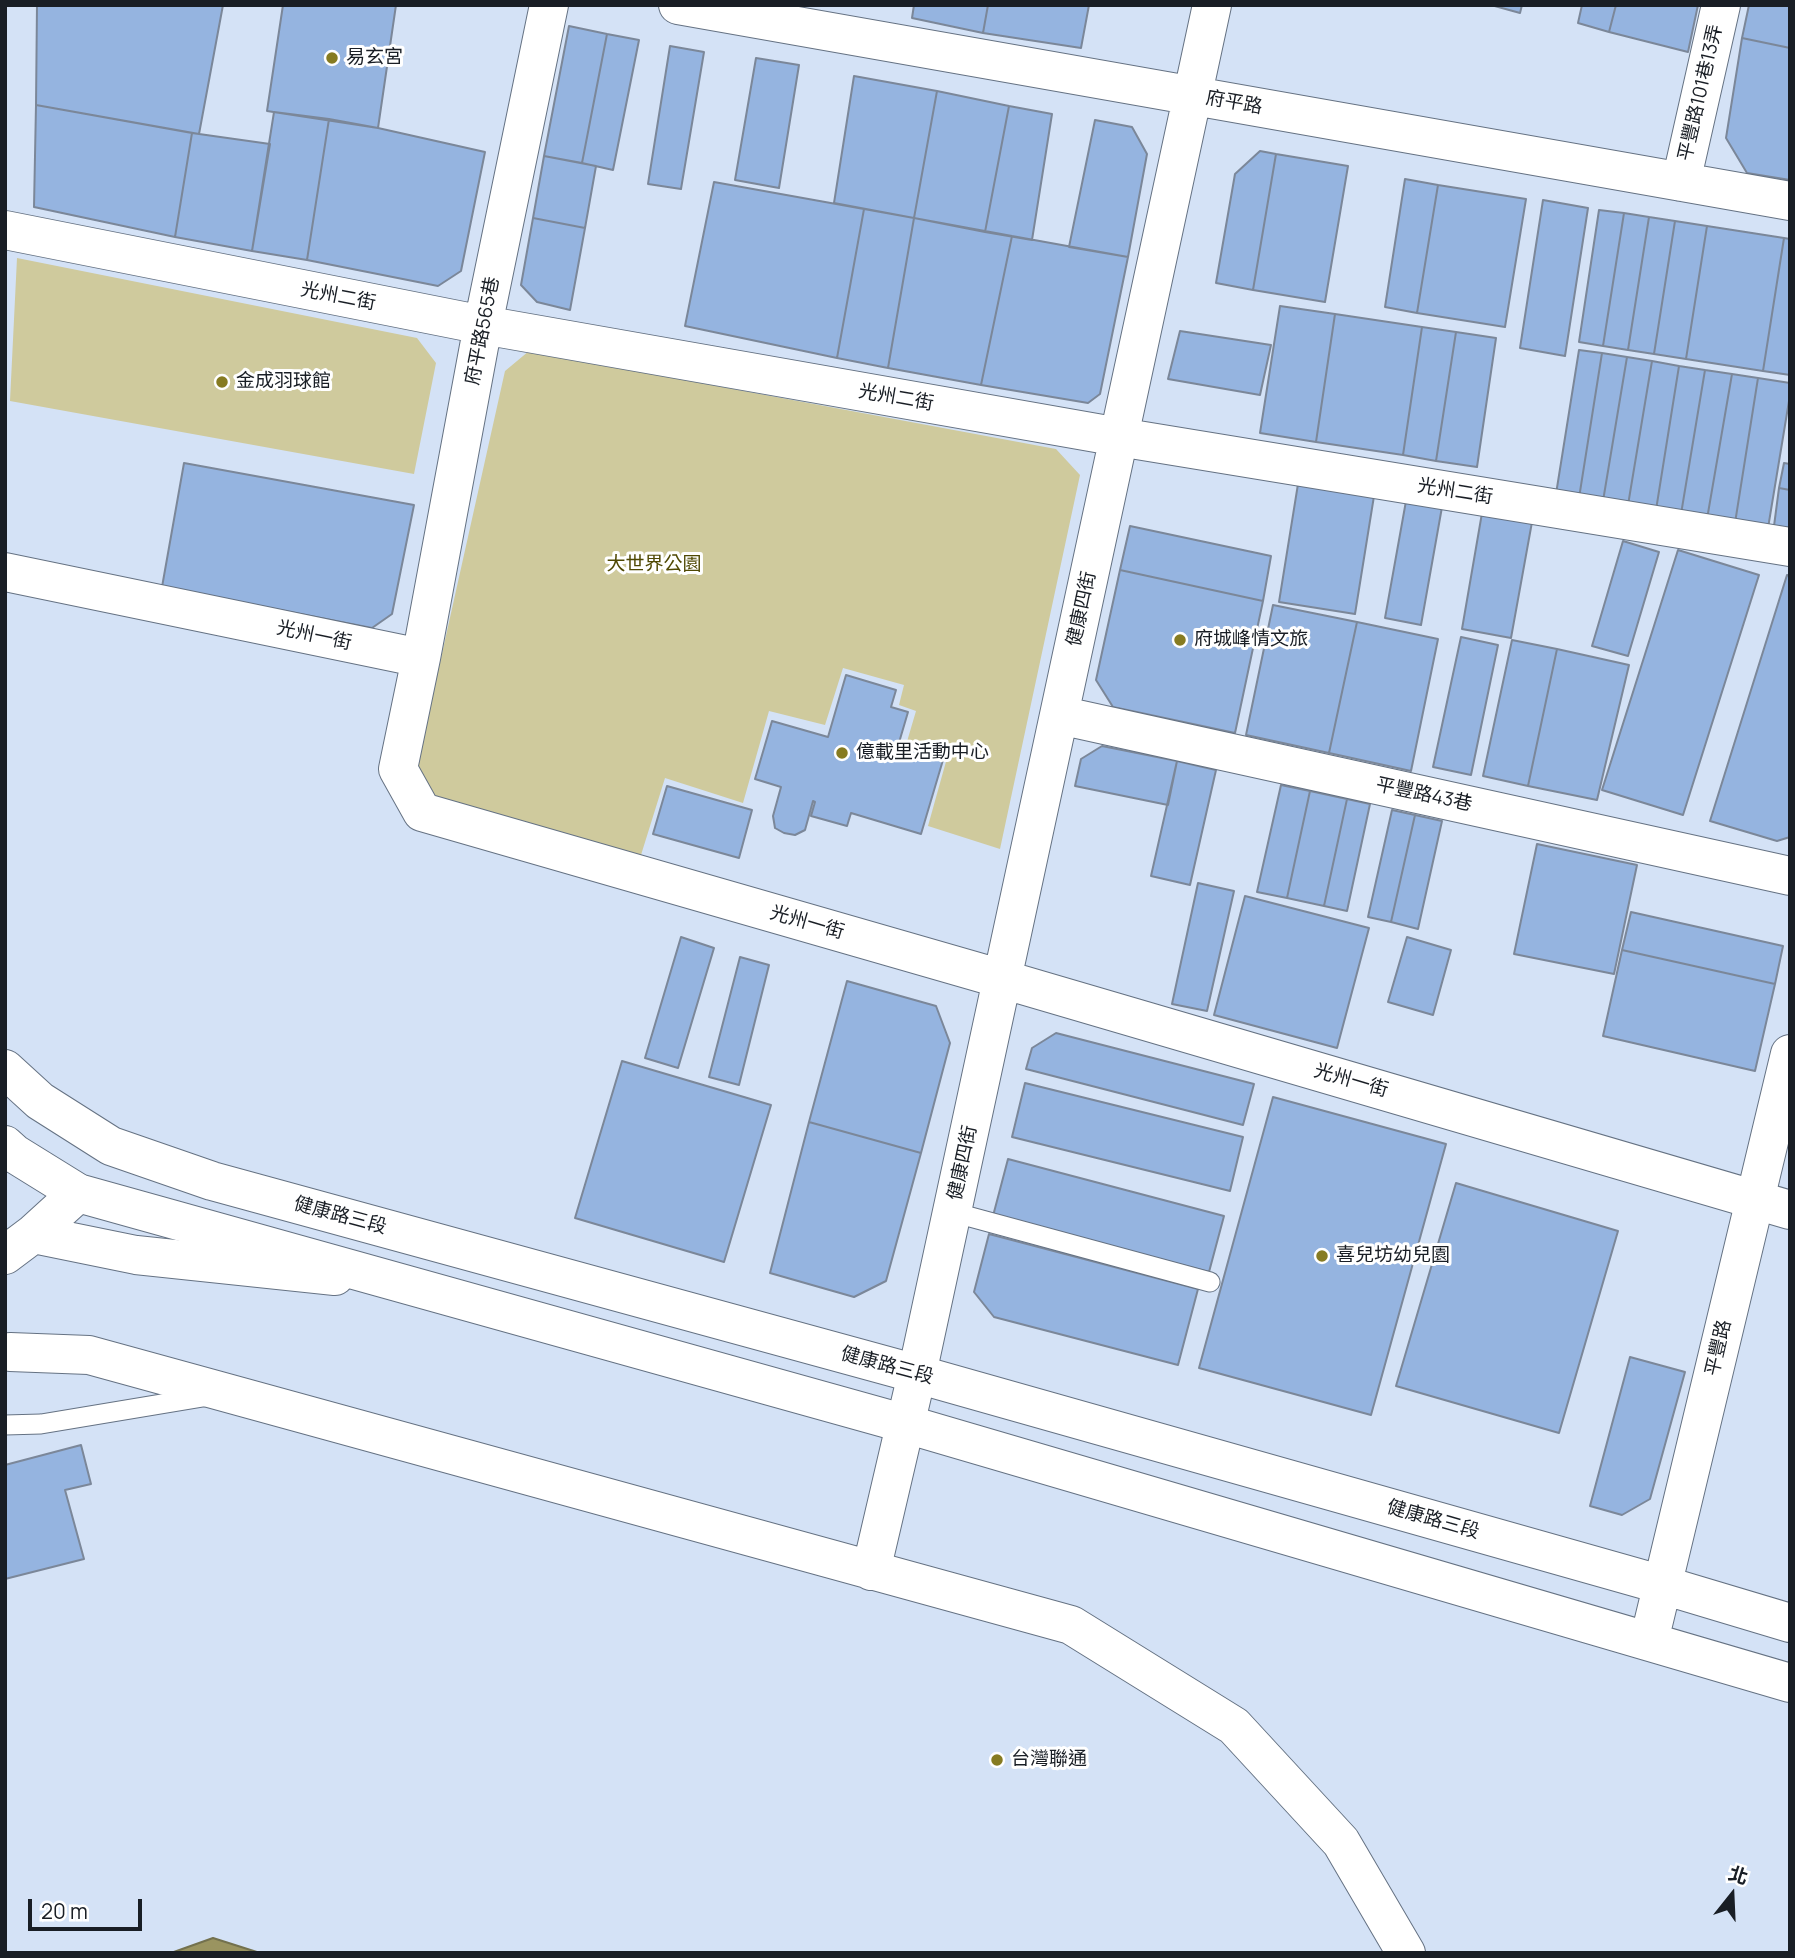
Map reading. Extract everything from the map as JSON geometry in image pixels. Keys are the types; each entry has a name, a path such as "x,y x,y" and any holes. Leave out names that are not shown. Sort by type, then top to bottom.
{"street":[{"name":"府平路565巷","path":"421,658 483,326 549,5"},
{"name":"府平路","path":"678,5 1790,201"},
{"name":"健康四街","path":"871,1571 918,1374 1212,5"},
{"name":"平豐路101巷13弄","path":"1681,182 1721,5"},
{"name":"光州二街","path":"5,230 483,326 1119,438 1790,547"},
{"name":"光州一街","path":"5,572 421,658 398,769 422,812 1772,1204"},
{"name":"平豐路43巷","path":"1059,715 1790,876"},
{"name":"平豐路","path":"1649,1641 1662,1585 1772,1204 1790,1054"},
{"name":"健康路三段","path":"5,1069 40,1101 111,1146 212,1181 918,1374 1790,1623"},
{"path":"5,1145 78,1193 906,1424 1790,1683"},
{"path":"19,1244 78,1193"},
{"path":"19,1244 405,1284"},
{"path":"10,1352 89,1355 1071,1625 1234,1726 1340,1842 1406,1953"}],"lane":[{"name":"健康四街","path":"952,1212 1210,1282"},
{"path":"5,1425 41,1424 228,1393"}],"green space":[{"name":"金成羽球館","path":"17,258 417,338 436,363 414,474 10,401"},
{"name":"大世界公園","path":"529,351 1056,449 1080,475 1000,849 928,826 947,758 906,745 916,711 899,705 904,685 843,668 825,725 769,711 743,803 665,778 641,855 432,796 416,770 505,371"}],"shaded area":[{"path":"213,1938 260,1953 171,1953"}],"building":[{"path":"37,5 223,5 199,134 36,105"},
{"name":"易玄宮","path":"283,5 396,5 378,128 267,111"},
{"path":"914,5 988,5 983,33 912,18"},
{"path":"988,5 1089,5 1081,48 983,33"},
{"path":"1491,5 1522,5 1520,13"},
{"path":"1582,5 1616,5 1609,32 1578,23"},
{"path":"1616,5 1698,5 1688,52 1609,32"},
{"path":"1749,5 1790,5 1790,48 1742,38"},
{"path":"569,26 607,34 582,163 544,156"},
{"path":"607,34 639,40 613,170 582,163"},
{"path":"1742,38 1790,48 1790,180 1747,173 1726,138"},
{"path":"670,46 704,52 681,189 648,184"},
{"path":"756,58 799,65 779,188 735,180"},
{"path":"854,76 937,91 914,218 834,203"},
{"path":"937,91 1009,106 985,232 914,218"},
{"path":"36,105 192,133 175,237 34,207"},
{"path":"1009,106 1052,114 1032,240 985,232"},
{"path":"274,112 329,119 307,260 252,251"},
{"path":"329,119 485,152 461,271 438,286 307,260"},
{"path":"1095,120 1132,127 1147,154 1128,257 1069,247"},
{"path":"192,133 270,144 252,251 175,237"},
{"path":"1260,151 1276,154 1253,290 1216,283 1235,174"},
{"path":"1276,154 1348,166 1325,302 1253,290"},
{"path":"544,156 596,166 585,228 533,218"},
{"path":"1405,179 1438,185 1417,313 1385,307"},
{"path":"714,182 864,209 837,358 685,326"},
{"path":"1438,185 1526,199 1505,327 1417,313"},
{"path":"1543,200 1588,208 1565,356 1520,348"},
{"path":"864,209 914,218 888,368 837,358"},
{"path":"1599,210 1624,213 1603,346 1579,342"},
{"path":"1624,213 1649,217 1628,350 1603,346"},
{"path":"1649,217 1675,221 1654,354 1628,350"},
{"path":"533,218 585,228 570,310 537,302 521,285"},
{"path":"914,218 1012,236 981,385 888,368"},
{"path":"1675,221 1707,226 1686,359 1654,354"},
{"path":"1707,226 1784,238 1763,371 1686,359"},
{"path":"1012,236 1128,257 1100,394 1088,403 981,385"},
{"path":"1784,238 1790,239 1790,375 1763,371"},
{"path":"1280,306 1335,314 1316,442 1260,433"},
{"path":"1335,314 1422,327 1403,455 1316,442"},
{"path":"1422,327 1456,332 1436,461 1403,455"},
{"path":"1180,331 1271,345 1260,395 1168,379"},
{"path":"1456,332 1496,338 1477,467 1436,461"},
{"path":"1579,350 1602,353 1579,498 1556,494"},
{"path":"1602,353 1627,357 1603,501 1579,498"},
{"path":"1627,357 1652,361 1628,505 1603,501"},
{"path":"1652,361 1679,366 1656,510 1628,505"},
{"path":"1679,366 1705,370 1681,514 1656,510"},
{"path":"1705,370 1732,374 1707,519 1681,514"},
{"path":"1732,374 1758,378 1735,523 1707,519"},
{"path":"1758,378 1790,383 1768,528 1735,523"},
{"path":"184,463 414,505 392,614 372,628 162,587"},
{"path":"1784,463 1790,464 1790,490 1779,488"},
{"path":"1298,484 1374,496 1355,614 1279,602"},
{"path":"1779,488 1790,490 1790,528 1774,526"},
{"path":"1406,501 1442,507 1421,625 1385,618"},
{"path":"1482,513 1532,522 1511,638 1462,629"},
{"path":"1130,526 1271,556 1263,601 1120,570"},
{"path":"1623,541 1659,552 1628,656 1592,646"},
{"path":"1678,550 1759,575 1683,815 1602,790"},
{"name":"府城峰情文旅","path":"1120,570 1263,601 1235,733 1113,707 1096,680"},
{"path":"1787,575 1790,576 1790,837 1777,841 1710,821"},
{"path":"1273,605 1357,622 1329,753 1246,735"},
{"path":"1357,622 1438,639 1411,771 1329,753"},
{"path":"1461,637 1498,645 1471,775 1433,767"},
{"path":"1512,640 1557,649 1528,786 1483,776"},
{"path":"1557,649 1629,665 1597,800 1528,786"},
{"name":"億載里活動中心","path":"846,675 896,690 891,707 908,712 898,746 943,760 921,834 851,813 847,826 811,816 815,802 813,801 805,830 795,835 775,828 773,816 781,787 755,779 772,721 828,737"},
{"path":"1102,746 1177,761 1168,805 1075,786 1081,759"},
{"path":"1177,761 1216,770 1190,885 1151,876"},
{"path":"1281,785 1310,791 1287,898 1257,892"},
{"path":"667,786 752,810 739,858 653,834"},
{"path":"1310,791 1347,799 1324,906 1287,898"},
{"path":"1347,799 1370,804 1347,911 1324,906"},
{"path":"1392,810 1415,815 1391,922 1368,917"},
{"path":"1415,815 1442,821 1418,929 1391,922"},
{"path":"1537,844 1637,865 1614,974 1514,954"},
{"path":"1198,883 1234,891 1207,1011 1172,1004"},
{"path":"1245,896 1369,928 1337,1048 1214,1015"},
{"path":"1631,912 1783,946 1775,984 1622,950"},
{"path":"681,937 714,948 678,1068 645,1058"},
{"path":"1407,937 1451,950 1433,1015 1388,1002"},
{"path":"1622,950 1775,984 1755,1071 1603,1036"},
{"path":"740,957 769,965 739,1085 709,1077"},
{"path":"847,981 936,1006 950,1043 921,1153 809,1122"},
{"path":"1056,1033 1254,1084 1243,1125 1026,1069 1032,1048"},
{"path":"622,1061 771,1105 724,1262 575,1218"},
{"path":"1025,1083 1243,1137 1230,1191 1012,1137"},
{"name":"喜兒坊幼兒園","path":"1273,1097 1446,1144 1371,1415 1199,1368"},
{"path":"809,1122 921,1153 886,1281 854,1297 770,1273"},
{"path":"1008,1159 1224,1216 1209,1272 993,1216"},
{"path":"1456,1183 1618,1231 1559,1433 1396,1386"},
{"path":"989,1234 1198,1289 1178,1365 994,1317 974,1292"},
{"path":"1630,1357 1685,1372 1650,1499 1622,1515 1590,1506"},
{"path":"81,1445 91,1484 65,1490 84,1559 5,1579 5,1465"}],"place":[{"name":"易玄宮","path":"332,58"},
{"name":"金成羽球館","path":"222,382"},
{"name":"府城峰情文旅","path":"1180,640"},
{"name":"億載里活動中心","path":"842,753"},
{"name":"喜兒坊幼兒園","path":"1322,1256"},
{"name":"台灣聯通","path":"997,1760"}]}
